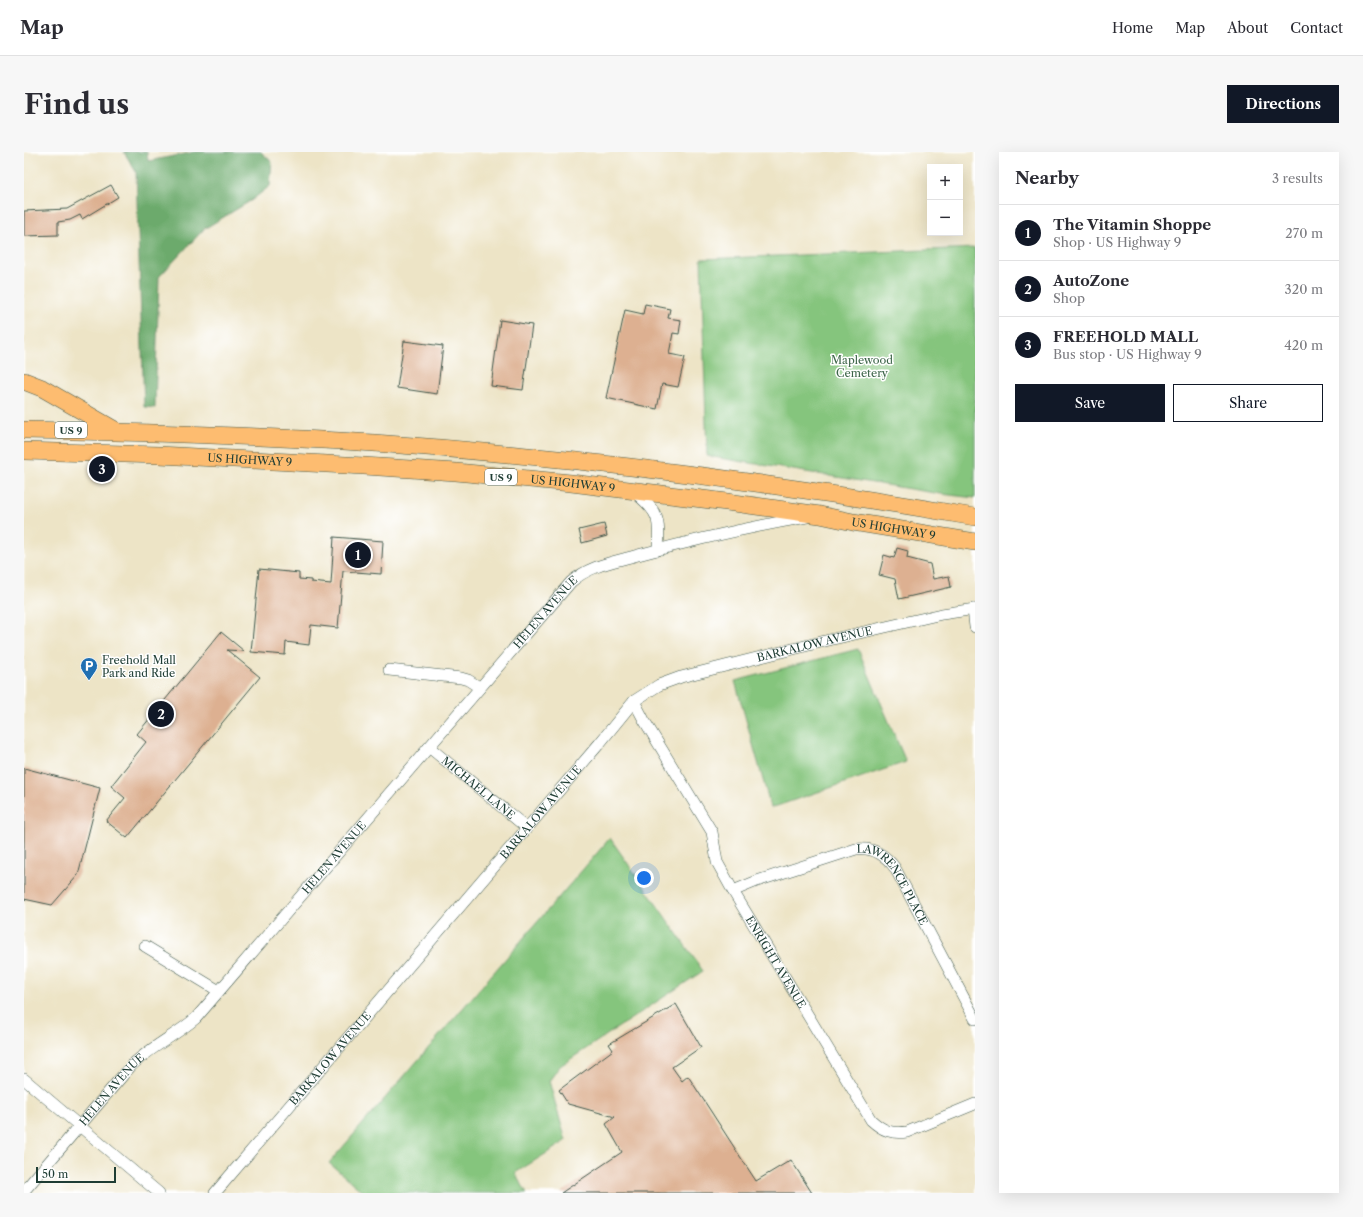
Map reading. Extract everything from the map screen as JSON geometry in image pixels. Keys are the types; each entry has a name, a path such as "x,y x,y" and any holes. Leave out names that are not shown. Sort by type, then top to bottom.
{"highway":[{"path":"24,381 42,388 118,431"},
{"name":"US HIGHWAY 9","path":"24,430 183,433 367,443 495,453 688,474 817,492 975,518"},
{"name":"US HIGHWAY 9","path":"24,451 159,455 456,472 727,502 820,515 853,522 975,542"},
{"path":"932,510 975,508"}],"street":[{"path":"633,491 646,501 656,514 659,530 658,550"},
{"name":"HELEN AVENUE","path":"24,1191 130,1067 142,1055 193,1021 479,687 571,582 578,576 598,566 658,550 773,523 820,515"},
{"path":"974,609 975,627"},
{"name":"BARKALOW AVENUE","path":"215,1193 599,744 634,701 660,685 681,677 919,619 974,609"},
{"path":"389,670 461,678 468,680 479,687"},
{"name":"ENRIGHT AVENUE","path":"634,701 712,832 717,862 733,891 871,1120 879,1128 888,1132 907,1132 975,1104"},
{"name":"MICHAEL LANE","path":"429,747 527,828"},
{"name":"LAWRENCE PLACE","path":"733,891 757,881 856,849 863,848 874,850 883,854 890,860 895,868 975,1018"},
{"path":"145,946 219,991"},
{"path":"24,1078 159,1193"}],"green space":[{"path":"124,152 147,152 148,161 195,152 261,152 272,162 270,186 252,200 204,229 159,277 155,408 144,407 136,172"},
{"name":"Maplewood Cemetery","path":"975,248 975,498 941,494 707,456 701,259"},
{"path":"858,649 906,762 771,808 735,681"},
{"path":"610,838 703,971 560,1066 549,1081 566,1141 515,1173 527,1193 364,1193 329,1163"}],"building":[{"path":"111,185 118,197 82,219 80,215 70,220 58,222 58,235 24,236 24,211 67,209"},
{"path":"645,304 670,309 668,318 681,320 679,334 673,333 669,354 685,357 678,387 662,384 657,409 606,398 625,310 643,314"},
{"path":"500,320 532,325 523,390 491,386"},
{"path":"404,341 443,346 437,394 397,388"},
{"path":"604,524 607,536 582,543 579,530"},
{"path":"334,537 383,541 381,574 343,571 338,628 311,625 309,645 286,642 285,655 251,652 259,569 299,573 299,579 331,584"},
{"path":"897,548 908,551 907,558 930,564 933,579 949,576 951,587 899,599 895,579 879,575 884,555 894,558"},
{"path":"221,632 244,651 227,650 260,677 127,838 106,821 125,798 111,786 146,742 137,734"},
{"path":"24,768 100,788 78,875 52,905 24,899"},
{"path":"676,1004 701,1047 672,1067 682,1081 688,1076 756,1181 791,1160 812,1193 561,1193 622,1152 606,1124 615,1117 568,1104 559,1090 613,1050 609,1044"}],"place":[{"name":"FREEHOLD MALL","path":"102,469"},
{"name":"The Vitamin Shoppe","path":"358,555"},
{"name":"Freehold Mall Park and Ride","path":"89,681"},
{"name":"AutoZone","path":"161,714"}]}
